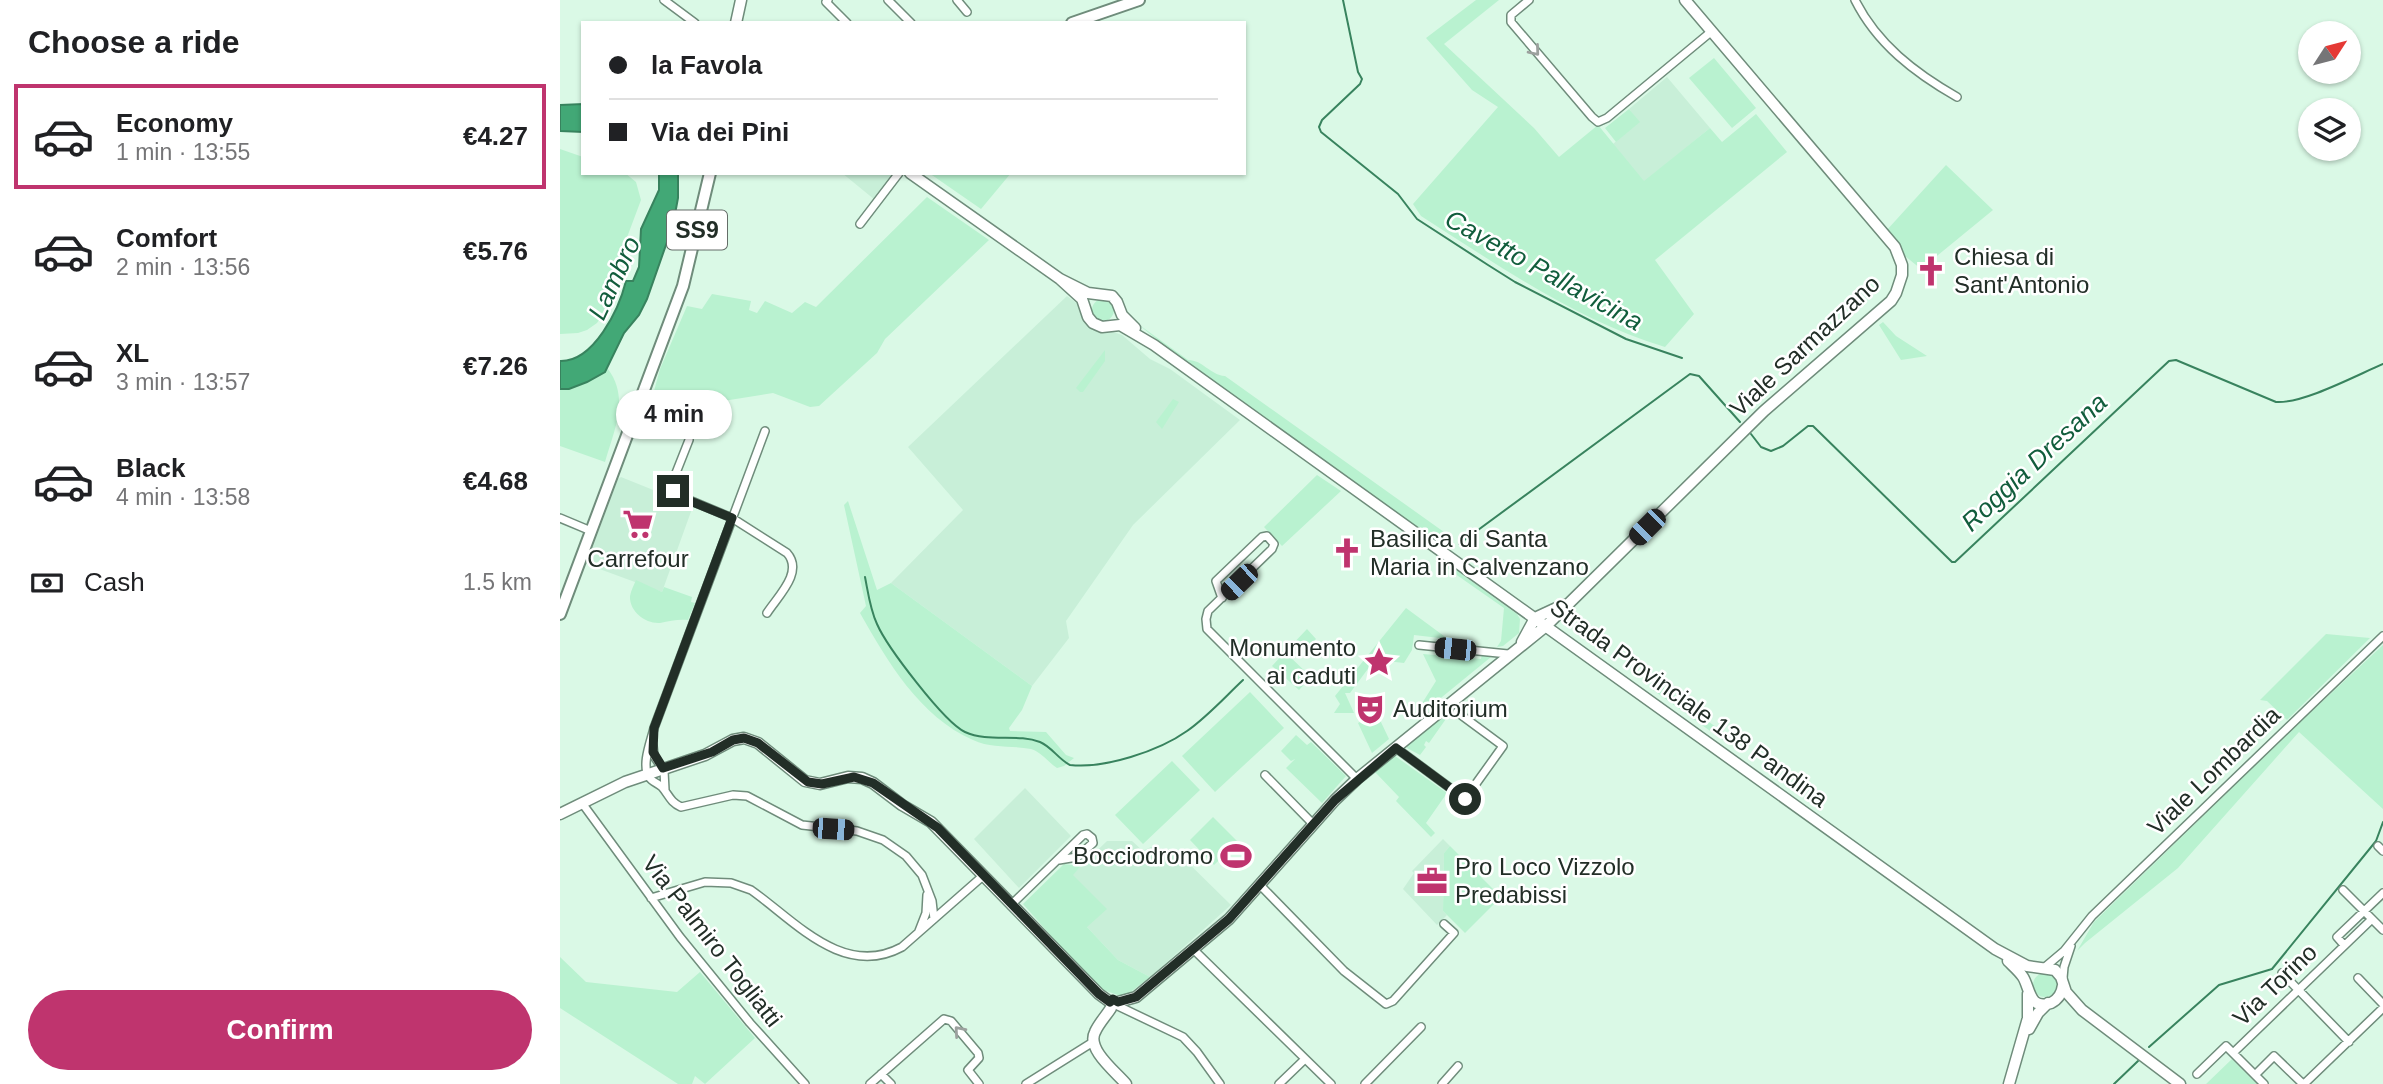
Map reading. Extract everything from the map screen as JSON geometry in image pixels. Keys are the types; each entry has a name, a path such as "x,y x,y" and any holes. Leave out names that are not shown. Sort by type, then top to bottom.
{"main road":[{"path":"1078,21 1139,0"},
{"name":"SS9","path":"560,614 683,286 710,175"}],"street":[{"path":"664,0 692,21"},
{"path":"737,21 744,0"},
{"path":"742,21 744,0"},
{"path":"888,0 909,21"},
{"path":"957,0 967,12"},
{"path":"1529,0 1511,15 1511,22 1592,117 1601,122 1712,31"},
{"name":"Viale Sarmazzano","path":"1566,603 1608,566 1764,411 1891,302 1902,275 1902,265 1895,247 1685,0"},
{"path":"1855,0 1870,26 1891,50 1922,76 1957,97"},
{"path":"827,1 844,21"},
{"path":"860,224 898,175"},
{"path":"913,175 1060,279 1081,297 1093,323 1101,327 1110,325 1118,317 1119,307 1112,296 1088,293 1060,279"},
{"path":"1087,308 1091,299 1099,294"},
{"name":"Strada Provinciale 138 Pandina","path":"1119,307 1125,319 1154,345"},
{"name":"Strada Provinciale 138 Pandina","path":"1110,325 1124,327 1154,345 1995,949 2020,973 2027,989"},
{"path":"765,431 652,738 646,763 647,773 677,805 685,807 727,796 747,796 802,825 867,833 883,840 906,856 922,875 930,896 934,919"},
{"path":"689,440 672,484 673,491 678,496 732,518 785,552 792,560 793,574 767,613"},
{"path":"560,518 591,531"},
{"path":"1222,598 1216,581 1262,537 1271,539 1274,544 1272,549 1222,598 1208,611 1207,629 1357,779"},
{"path":"1519,645 1535,618 1566,603"},
{"path":"1126,1084 1093,1042 1095,1032 1114,1004 1136,997 1229,919 1313,824 1357,779 1519,645 1546,626 1566,603"},
{"name":"Viale Lombardia","path":"2042,967 2054,961 2095,912 2383,636"},
{"path":"1419,645 1508,654"},
{"path":"1396,748 1465,799 1503,746 1457,712"},
{"path":"652,738 654,756 663,768 665,793"},
{"path":"560,814 647,773 712,752 737,738 750,739 808,782 822,784 854,777 873,783 934,825 1099,994 1183,1037 1220,1084"},
{"path":"1265,775 1313,824"},
{"name":"Via Palmiro Togliatti","path":"587,801 594,819 651,898 750,1023 804,1084"},
{"path":"1013,904 1083,835 1091,836 1093,843 1079,856 1059,860"},
{"path":"651,898 658,898 679,888 705,881 740,885 756,893 820,942 853,955 888,953 902,947 984,875"},
{"path":"1259,885 1344,971 1386,1004 1393,1001 1454,933 1444,924"},
{"path":"926,887 927,907 934,919"},
{"path":"2343,890 2383,930"},
{"name":"Via Torino","path":"2344,945 2337,937 2383,893"},
{"path":"930,896 942,904 954,901"},
{"path":"916,935 927,907"},
{"name":"Via Torino","path":"2197,1074 2226,1046 2232,1053 2372,919"},
{"name":"Viale Lombardia","path":"2063,983 2064,967 2076,936"},
{"path":"1193,949 1331,1084"},
{"name":"Strada Provinciale 138 Pandina","path":"1995,949 2024,964 2042,967"},
{"path":"2009,1084 2030,1011 2027,989 2030,973 2042,967 2057,971 2069,997 2097,1023 2179,1084"},
{"path":"2282,973 2349,1042"},
{"path":"2255,1074 2274,1056 2304,1084 2383,1006 2358,978"},
{"path":"2024,1039 2038,1013 2060,996 2063,983"},
{"path":"2027,989 2038,1002 2070,1008 2097,1023"},
{"path":"870,1084 944,1019 951,1021 978,1053 979,1058 968,1070 979,1084"},
{"path":"1364,1084 1421,1027"},
{"path":"1026,1084 1093,1042"},
{"path":"2232,1053 2264,1084"},
{"path":"1279,1084 1305,1059"},
{"path":"1442,1084 1458,1066"},
{"path":"881,1074 891,1084"}],"shaded area":[{"path":"1476,0 1499,0 1444,44 1534,128 1559,157 1598,125 1644,181 1710,128 1722,142 1756,114 1787,152 1655,260 1694,314 1665,347 1601,322 1539,290 1421,216 1413,204 1498,107 1472,90 1426,38"},
{"path":"1714,58 1756,108 1732,128 1689,78"},
{"path":"1667,77 1710,128 1644,182 1613,144 1639,122 1629,109"},
{"path":"581,104 581,132 560,131 560,105"},
{"path":"1629,109 1640,122 1616,142 1605,128"},
{"path":"560,149 581,156 581,175 627,175 636,182 641,200 620,256 608,307 597,323 587,330 560,334"},
{"path":"1946,165 1993,210 1921,269 1905,256 1886,231"},
{"path":"659,175 678,175 678,198 673,225 647,299 639,315 624,333 605,372 569,389 560,389 560,361 584,353 594,344 611,319 626,281 633,281 639,267 641,229 659,190"},
{"path":"844,175 894,175 875,200"},
{"path":"932,175 1009,175 981,209"},
{"path":"927,197 989,240 885,339 877,353 819,406 810,407 773,393 648,413 660,369 687,306 702,309 712,294 751,301 749,310 757,313 765,301 792,313 805,302 816,307"},
{"path":"1067,296 1083,308 1089,325 1098,331 1122,335 1150,359 1170,369 1240,420 1133,525 1066,621 1069,638 1032,686 891,583 963,510 908,447"},
{"path":"1099,299 1107,299 1114,306 1114,314 1107,321 1099,321 1092,314 1092,306"},
{"path":"1883,322 1896,336 1927,356 1901,360 1879,325"},
{"path":"1138,324 1188,360 1198,362 1225,376 1451,537 1439,545 1186,364"},
{"path":"1105,350 1105,361 1083,392 1080,392 1076,388"},
{"path":"608,369 615,380 619,403 616,426 605,462 560,446 560,389 569,389"},
{"path":"1173,399 1179,402 1162,429 1156,422"},
{"path":"1317,475 1341,491 1282,546 1264,527"},
{"path":"621,477 693,506 662,592 586,564"},
{"path":"848,501 877,590 891,583 1032,686 1022,710 1009,728 1010,731 1046,732 1066,755 1074,758 1057,768 1031,749 980,743 954,730 921,702 894,668 860,613 866,606 844,505"},
{"path":"1445,562 1517,614 1520,619 1519,633 1503,646 1497,647 1501,641 1504,608 1441,564"},
{"path":"636,580 662,592 664,587 692,597 691,602 695,603 688,620 654,623 639,616 630,602 630,594"},
{"path":"1406,608 1448,639 1414,635 1412,650 1404,663 1378,660 1371,656 1369,659 1373,662 1350,693 1345,693 1354,713 1334,713 1340,704 1335,696"},
{"path":"1307,629 1316,639 1299,657 1289,648"},
{"path":"2326,634 2370,638 2287,720 2267,701 2260,700"},
{"path":"2383,645 2383,809 2299,732 2178,868 2077,951 2094,922"},
{"path":"1285,652 1311,677 1299,690 1272,666"},
{"path":"1423,654 1481,659 1482,654 1491,657 1431,706 1421,705 1436,681"},
{"path":"1659,684 1725,734 1727,743 1653,690"},
{"path":"1250,692 1284,728 1215,792 1182,756"},
{"path":"1445,714 1448,716 1429,743 1426,741 1426,747 1420,755 1407,748 1407,745"},
{"path":"1371,719 1380,720 1389,739 1372,753 1358,723 1370,722"},
{"path":"1296,735 1307,745 1311,742 1346,776 1322,803 1286,768 1295,759 1291,761 1281,751"},
{"path":"1395,756 1447,793 1426,823 1435,833 1431,837 1396,801 1399,797 1375,772"},
{"path":"1172,761 1200,790 1143,844 1115,815"},
{"path":"1025,788 1071,836 1019,888 974,839"},
{"path":"1213,817 1238,842 1214,865 1190,840"},
{"path":"1443,839 1450,846 1444,853 1443,911 1447,915 1437,925 1403,889 1414,873 1412,871"},
{"path":"1107,841 1132,841 1143,851 1151,847 1175,850 1231,905 1150,977 1118,960 1087,927 1072,875"},
{"path":"1450,846 1501,897 1465,933 1443,911 1444,853"},
{"path":"1064,864 1081,866 1073,875 1107,909 1087,927 1118,960 1150,977 1124,997 1097,988 1023,904"},
{"path":"560,957 586,982 677,992 700,972 755,1038 705,1084 695,1076 692,1084 678,1084 560,1008"},
{"path":"2045,973 2054,976 2057,985 2054,994 2045,997 2036,994 2033,985 2036,976"},
{"path":"2232,1059 2257,1084 2206,1084"}],"waterway":[{"name":"Cavetto Pallavicina","path":"1343,0 1358,72 1362,79 1322,120 1319,127 1321,132 1398,194 1417,219 1515,282 1626,339 1682,358"},
{"name":"Roggia Dresana","path":"1751,434 1761,447 1771,451 1783,446 1808,426 1813,426 1955,562 2169,361 2176,360 2276,402 2315,394 2383,364"},
{"name":"Roggia Dresana","path":"1459,544 1690,374 1699,376 1740,422"},
{"name":"Roggia Dresana","path":"865,577 873,612 883,635 917,683 944,714 965,732 974,735 1040,742 1070,765 1084,766 1115,761 1162,745 1209,713 1243,680"},
{"path":"2149,1047 2219,985 2272,969 2376,841 2383,822"},
{"path":"2114,1084 2138,1061"}],"place":[{"name":"Chiesa di Sant'Antonio","path":"1931,271"},
{"name":"Carrefour","path":"638,524"},
{"name":"Basilica di Santa Maria in Calvenzano","path":"1347,553"},
{"name":"Monumento ai caduti","path":"1379,662"},
{"name":"Auditorium","path":"1370,709"},
{"name":"Bocciodromo","path":"1236,856"},
{"name":"Pro Loco Vizzolo Predabissi","path":"1432,881"}],"route":[{"path":"673,491 678,496 732,518 654,728 653,752 663,768 744,738 758,743 808,782 822,784 854,777 873,783 938,828 1099,994 1110,1002 1113,999 1118,1002 1136,997 1226,921 1335,800 1396,748 1465,799"}],"water label":[{"name":"Lambro","path":"614,278"}]}
